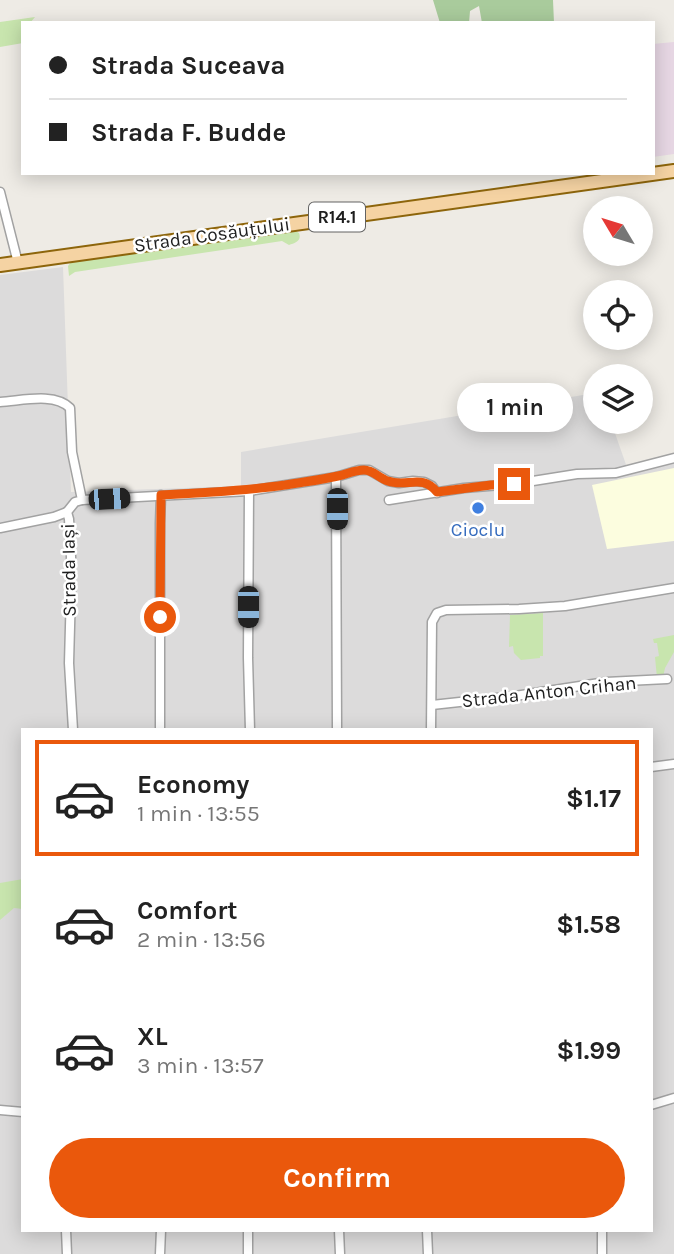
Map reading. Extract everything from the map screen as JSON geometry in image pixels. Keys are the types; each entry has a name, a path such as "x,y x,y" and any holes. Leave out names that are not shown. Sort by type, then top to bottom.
{"main road":[{"name":"Strada Cosăuțului","path":"655,174 674,171"},
{"name":"Strada Cosăuțului","path":"0,265 645,175"}],"street":[{"path":"0,192 18,263"},
{"name":"Strada Iași","path":"0,402 52,399 69,408 72,452 82,500 75,502 67,512 71,568 69,663 73,728"},
{"path":"389,500 577,474 616,473 674,458"},
{"path":"82,500 249,491 336,477 359,470 369,470 388,481 424,482 437,492"},
{"path":"336,477 337,728"},
{"path":"249,491 250,728"},
{"path":"160,728 161,495"},
{"path":"0,528 67,512"},
{"path":"431,728 432,622 437,613 446,610 519,610 565,606 674,588"},
{"name":"Strada Anton Crihan","path":"432,705 606,682 667,679"},
{"path":"653,767 674,764"},
{"path":"653,1104 674,1098"},
{"path":"0,1110 21,1112"},
{"path":"66,1232 67,1254"},
{"path":"160,1232 160,1254"},
{"path":"248,1232 248,1254"},
{"path":"339,1232 340,1254"},
{"path":"427,1232 428,1254"},
{"path":"602,1232 603,1254"}],"shaded area":[{"path":"674,42 674,154 655,157 655,44"},
{"path":"63,267 71,492 241,486 241,452 583,395 583,434 615,434 629,473 674,463 674,1254 0,1254 0,275"},
{"path":"674,468 674,541 607,549 592,485"}],"green space":[{"path":"433,0 553,0 554,21 482,21 479,6 470,11 469,21 439,21"},
{"path":"35,17 32,21 21,21 21,43 0,47 0,22"},
{"path":"294,230 299,233 300,238 289,245 282,241 75,272 69,276 68,266 71,262"},
{"path":"543,613 543,656 521,660 514,653 513,646 509,647 510,615"},
{"path":"674,635 674,652 663,677 657,678 655,657 659,656 657,643 654,643 653,639"},
{"path":"21,879 21,909 14,908 0,920 0,883"}],"place":[{"name":"Cioclu","path":"478,508"}],"route":[{"path":"160,617 161,495 249,491 336,477 359,470 369,470 388,481 424,482 437,492 514,484"}]}
